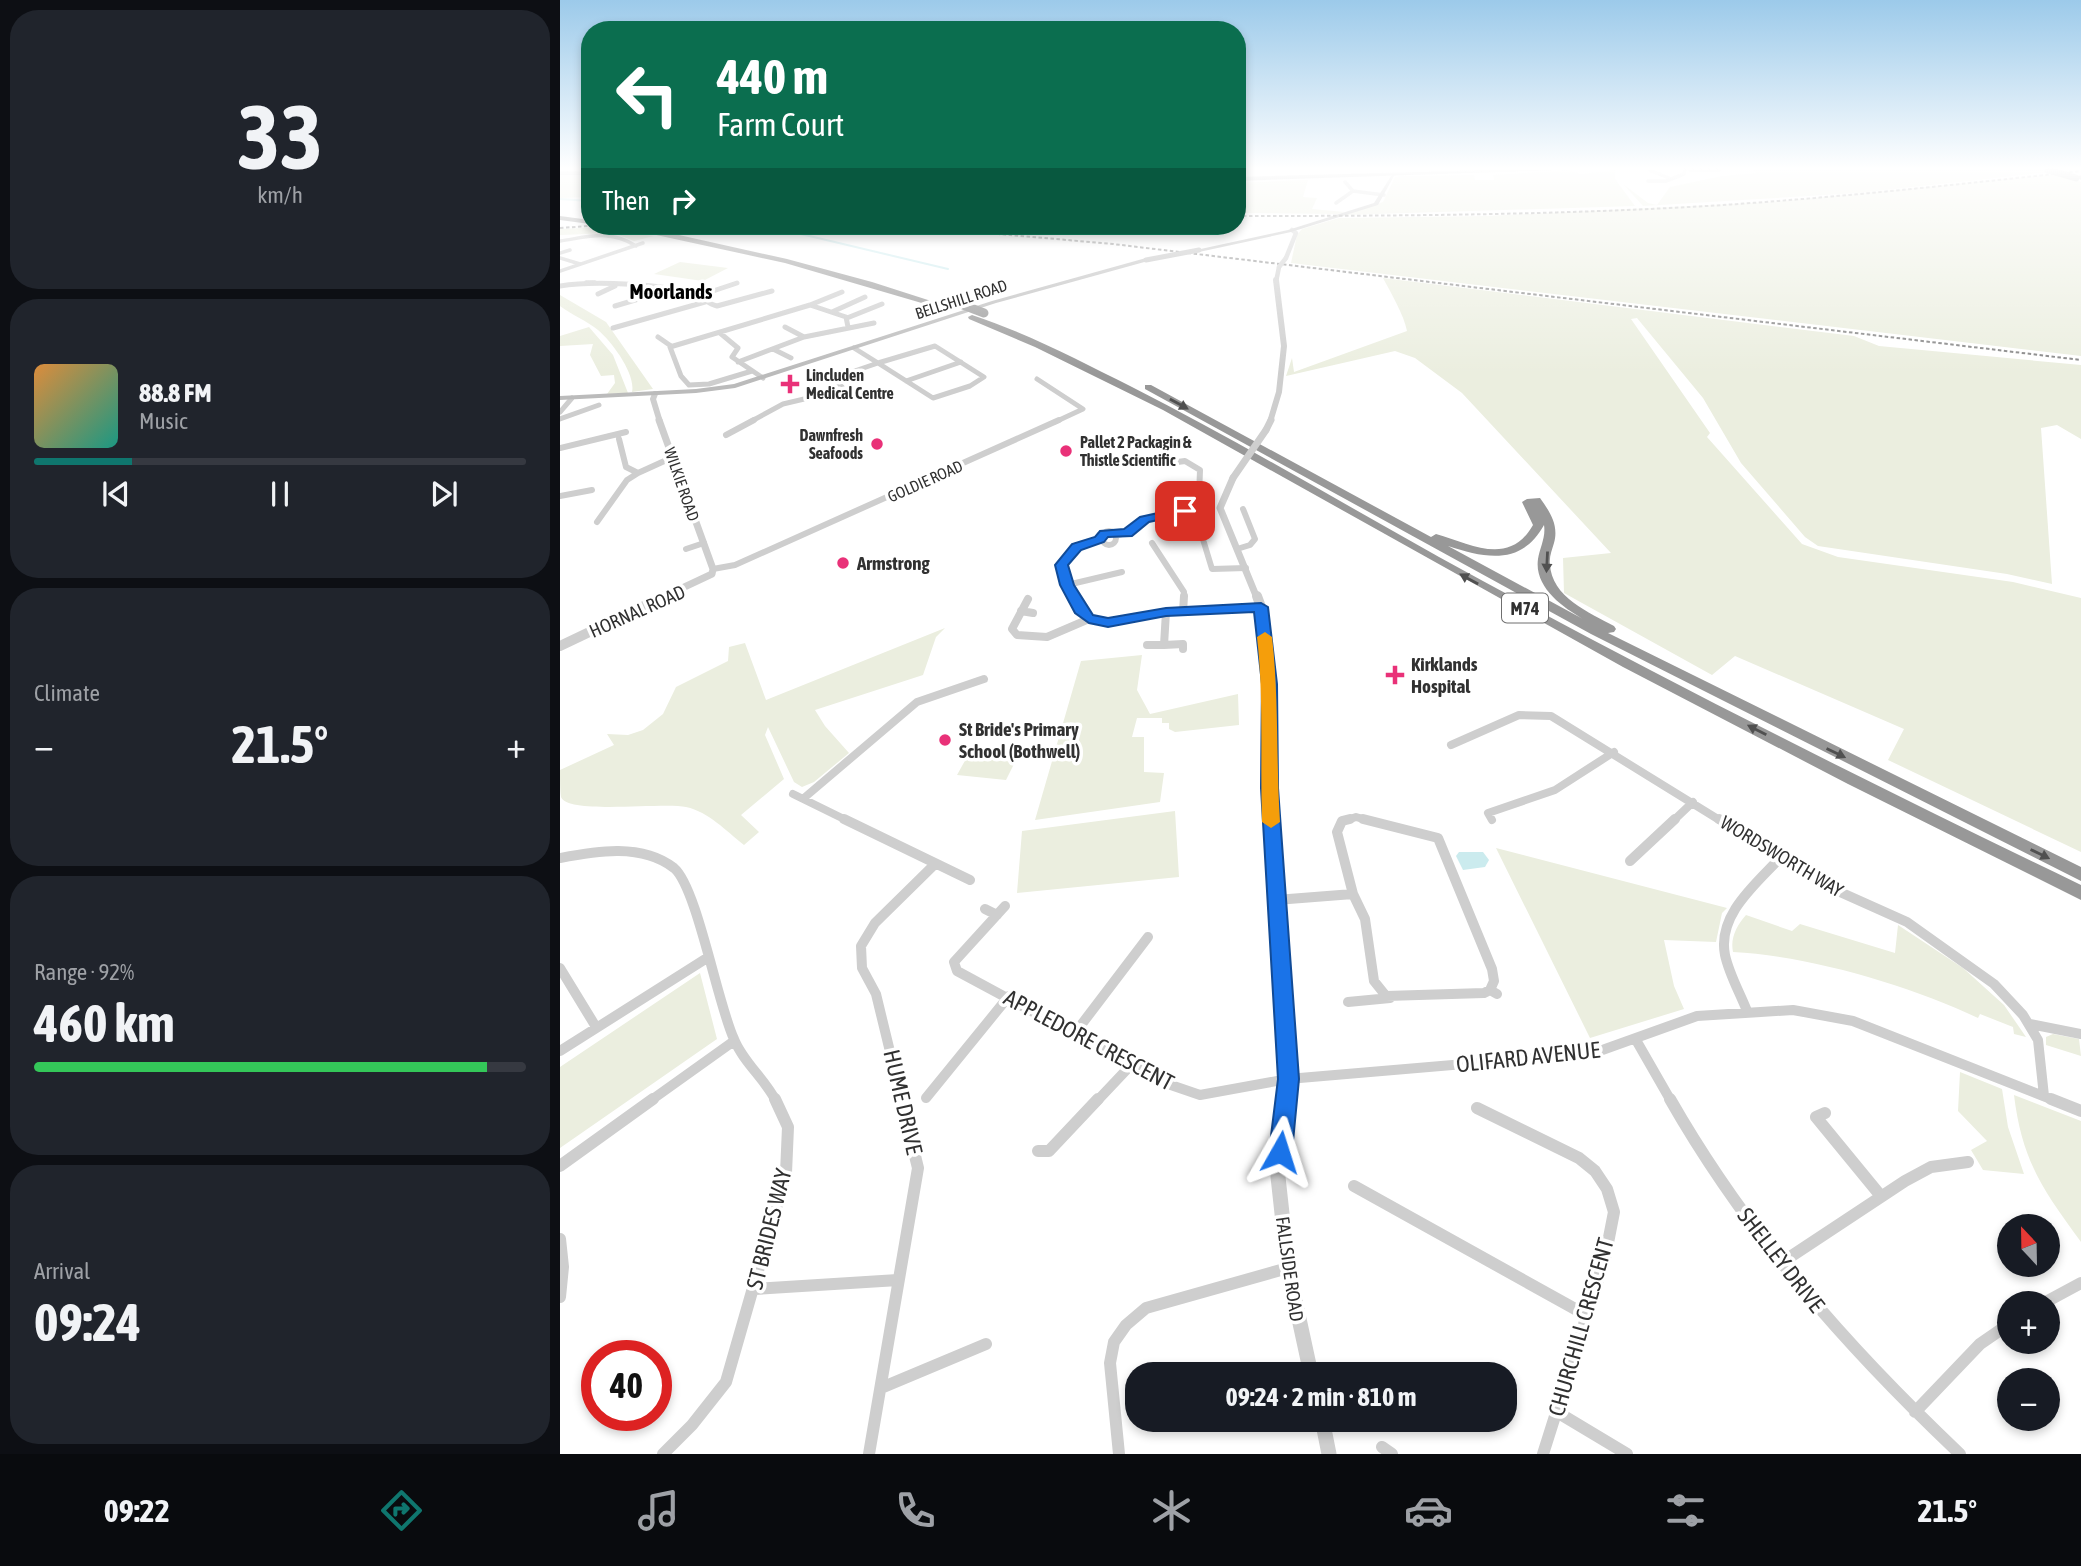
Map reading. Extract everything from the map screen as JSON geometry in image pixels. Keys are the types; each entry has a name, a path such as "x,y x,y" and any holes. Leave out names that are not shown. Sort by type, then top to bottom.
{"highway":[{"name":"M74","path":"689,238 872,283 978,315 1114,370 1595,631 2081,874"},
{"name":"M74","path":"712,238 789,254 963,305 978,315 1157,403 1478,584 1790,747 2081,893"},
{"path":"1299,472 1451,544 1483,552 1503,553 1534,540 1539,525 1532,501 1551,522 1552,538 1545,557 1546,577 1559,595 1582,612 1776,722"},
{"name":"M74","path":"1790,747 1917,818 2081,901"}],"main road":[{"name":"BELLSHILL ROAD","path":"560,398 716,390 763,378 1014,296 1146,260 1255,238"}],"street":[{"path":"560,241 582,238"},
{"path":"624,238 636,246"},
{"name":"FALLSIDE ROAD","path":"1294,238 1279,267 1275,284 1283,324 1276,406 1266,430 1233,478 1220,508 1261,607 1270,684 1267,740 1288,1079 1278,1177 1288,1268 1308,1362"},
{"path":"560,271 643,243"},
{"path":"561,258 570,250"},
{"path":"561,258 580,264"},
{"path":"560,286 586,279 615,286 640,285 698,296 717,306 729,305 772,291"},
{"path":"730,281 744,284"},
{"path":"698,296 737,283"},
{"path":"599,294 615,286"},
{"path":"764,289 779,293"},
{"path":"615,306 672,290"},
{"path":"671,346 810,305 842,292"},
{"path":"832,312 865,297"},
{"path":"613,328 705,302"},
{"path":"810,305 848,318 882,304"},
{"path":"769,317 804,337"},
{"path":"848,318 848,327"},
{"path":"738,362 804,337 874,323"},
{"path":"720,333 738,348 732,358 763,378"},
{"path":"650,339 665,335"},
{"path":"658,337 671,346 676,355 676,371 689,385 709,384 751,371"},
{"path":"726,435 783,404 838,391 842,387 837,378 878,364 931,346 982,375 982,380 933,398 878,364 854,348"},
{"path":"773,349 791,355"},
{"path":"906,381 961,362"},
{"name":"GOLDIE ROAD","path":"713,571 735,565 1083,409 1037,379"},
{"name":"WILKIE ROAD","path":"655,394 653,399 671,458 713,571"},
{"path":"560,412 572,398"},
{"path":"560,419 575,415 580,409 599,405"},
{"path":"560,448 626,432"},
{"path":"619,439 626,467 638,473"},
{"path":"597,522 627,480 671,458"},
{"path":"1170,463 1185,461 1200,470 1198,523 1212,569 1246,568"},
{"path":"560,496 592,490"},
{"path":"1237,549 1250,545 1255,539 1243,509"},
{"path":"1089,619 1082,613 1067,585 1061,565 1067,555 1076,547 1100,539 1105,533 1127,533 1144,519 1185,511"},
{"path":"686,549 704,543"},
{"path":"1166,546 1154,546 1184,592 1183,612"},
{"name":"HORNAL ROAD","path":"560,646 713,571"},
{"path":"1067,585 1110,577 1122,572"},
{"path":"1028,599 1012,629 1017,635 1034,638 1061,633 1089,619 1116,622 1166,612 1261,607"},
{"path":"1021,611 1033,612"},
{"path":"1164,645 1166,612"},
{"path":"1147,645 1183,644 1183,649"},
{"path":"804,798 917,702 984,679"},
{"name":"WORDSWORTH WAY","path":"1451,745 1519,715 1538,713 1551,716 1614,752 1780,858 1840,892 1907,922 1994,984 2030,1024 2038,1040 2044,1096"},
{"path":"1490,817 1550,795 1583,776 1614,752"},
{"path":"793,794 970,880"},
{"path":"1630,861 1693,802"},
{"path":"1348,1002 1494,992 1492,970 1456,890 1438,838 1356,817 1342,821 1337,832 1353,894 1366,921 1373,981 1379,991 1396,997"},
{"name":"ST BRIDES WAY","path":"560,858 597,851 625,851 675,869 688,892 734,1041 770,1089 788,1127 786,1173 755,1289 726,1382 692,1426 663,1454"},
{"path":"1747,1011 1724,952 1725,928 1736,908 1780,858"},
{"name":"HUME DRIVE","path":"869,1454 918,1168 879,1005 868,983 860,957 863,939 935,864"},
{"path":"1276,900 1353,894"},
{"path":"985,909 994,918 1005,906"},
{"name":"APPLEDORE CRESCENT","path":"994,918 954,962 957,971 1009,996 1165,1083 1200,1095 1288,1079"},
{"path":"1075,1033 1148,937"},
{"path":"560,1051 707,958"},
{"path":"560,968 596,1027"},
{"path":"926,1098 1009,996"},
{"name":"OLIFARD AVENUE","path":"1288,1079 1594,1053 1698,1016 1793,1010 1853,1021 2081,1111"},
{"path":"2030,1024 2081,1034"},
{"name":"SHELLEY DRIVE","path":"1636,1040 1716,1175 1781,1263 1829,1323 1915,1412 1960,1454"},
{"path":"560,1166 734,1041"},
{"path":"1038,1151 1049,1151 1131,1065"},
{"name":"CHURCHILL CRESCENT","path":"1477,1108 1579,1158 1595,1171 1607,1189 1614,1212 1605,1258 1543,1454"},
{"path":"1825,1112 1816,1117 1881,1195"},
{"path":"1781,1263 1881,1195 1931,1167 1968,1162"},
{"path":"1354,1186 1586,1315"},
{"path":"560,1239 563,1267 560,1297"},
{"path":"1119,1454 1110,1363 1114,1342 1126,1325 1146,1308 1288,1268"},
{"path":"755,1289 898,1280"},
{"path":"2060,1294 2081,1283"},
{"path":"1915,1412 1980,1344 1997,1332"},
{"path":"881,1388 986,1343"},
{"path":"1557,1412 1627,1454"},
{"path":"1325,1432 1329,1454"}],"shaded area":[{"path":"626,238 647,238 634,241"},
{"path":"1296,238 2081,238 2081,356 1291,263"},
{"path":"680,262 728,268 703,281 654,274"},
{"path":"1383,278 1854,336 1879,346 2081,365 2081,439 2057,425 2041,428 2052,584 2007,574 1818,546 1805,537 1741,463 1703,398 1637,318 1631,319 1710,433 1707,437 1802,544 1838,557 2013,582 2081,598 2081,852 1888,760 1904,729 1735,656 1712,675 1564,593 1563,558 1611,553 1462,393 1415,358 1395,351 1286,376 1292,358 1294,372 1407,331"},
{"path":"560,295 606,322 653,389 632,392 627,368 616,350 598,330 560,306"},
{"path":"589,327 613,355 628,393 607,394 615,383 614,375 601,376 590,355 593,344 560,346 560,336"},
{"path":"945,628 936,637 923,675 815,710 849,753 814,782 802,787 794,782 768,727 765,735 784,779 741,815 759,832 744,845 724,828 694,809 674,806 598,807 567,802 561,797 560,770 614,745 607,734 628,735 643,730 663,714 676,687 728,661 729,647 745,643 766,700"},
{"path":"1142,655 1137,690 1150,714 1238,694 1239,725 1175,732 1169,729 1169,723 1162,723 1162,718 1137,718 1132,737 1144,737 1144,772 1164,773 1160,802 1035,820 1081,661"},
{"path":"967,757 1015,762 1006,780 957,775"},
{"path":"1175,811 1179,877 1017,893 1022,831"},
{"path":"1496,848 1727,908 1722,913 1716,942 1664,940 1674,986 1684,1009 1590,1038"},
{"path":"1746,915 1792,931 1800,924 1895,953 1898,925 1963,968 2004,1005 2026,1037 2014,1034 2013,1027 1980,1014 1978,1018 1921,994 1858,974 1794,959 1733,952 1735,932"},
{"path":"700,973 717,1039 560,1148 560,1067"},
{"path":"2053,1034 2079,1039 2081,1056 2046,1045 2046,1037"},
{"path":"1960,1072 2002,1089 2008,1127 2024,1174 1983,1170 1971,1150 1987,1141 1958,1111"},
{"path":"2014,1095 2081,1121 2081,1242 2036,1174 2022,1138"}],"water":[{"path":"1459,852 1483,852 1489,860 1485,867 1463,870 1456,856"}],"waterway":[{"path":"817,238 948,269"}],"railway":[{"path":"1043,238 1113,244 2081,360"}],"slow traffic":[{"path":"1265,637 1270,684 1267,740 1271,822"}],"place":[{"name":"Lincluden Medical Centre","path":"790,384"},
{"name":"Dawnfresh Seafoods","path":"877,444"},
{"name":"Pallet 2 Packagin & Thistle Scientific","path":"1066,451"},
{"name":"Armstrong","path":"843,563"},
{"name":"Kirklands Hospital","path":"1395,675"},
{"name":"St Bride's Primary School (Bothwell)","path":"945,740"}],"district":[{"name":"Moorlands","path":"671,291"}],"route":[{"path":"1185,511 1144,519 1127,533 1105,533 1100,539 1076,547 1061,565 1067,585 1082,613 1089,619 1108,623 1166,612 1261,607 1270,684 1267,740 1269,788 1288,1079 1280,1152"}]}
